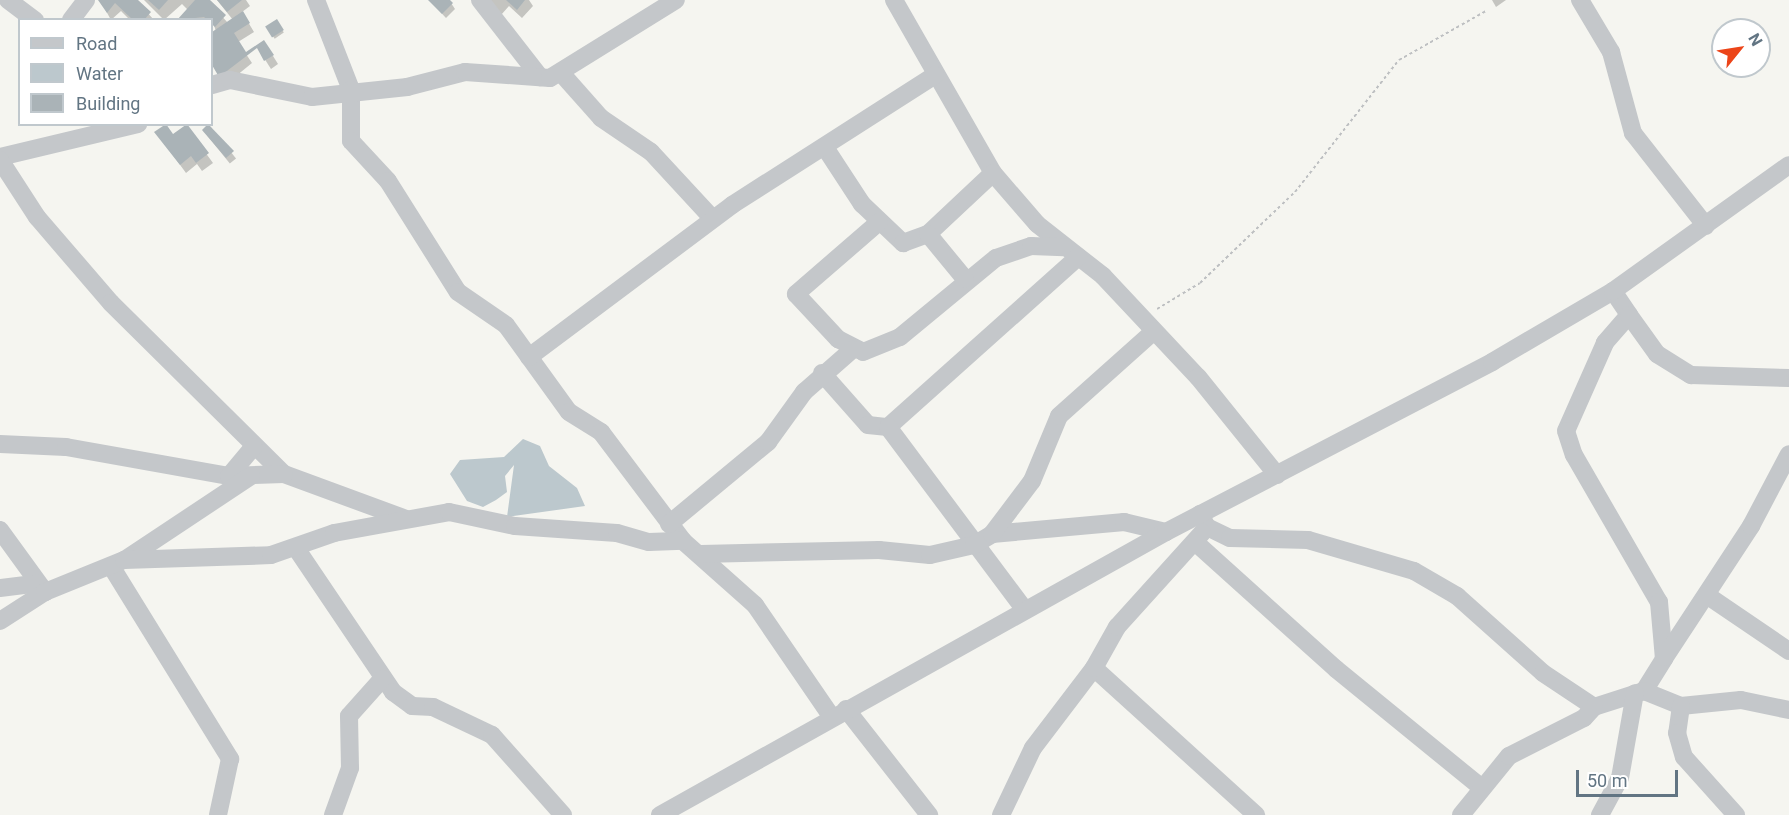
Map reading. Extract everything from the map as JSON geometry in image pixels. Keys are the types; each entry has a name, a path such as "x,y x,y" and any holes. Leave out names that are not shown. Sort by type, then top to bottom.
{"street":[{"path":"8,0 32,18"},
{"path":"72,18 86,0"},
{"path":"316,0 351,90 350,134 356,148 388,182 458,292 506,325 569,412 601,432 683,541 701,554 768,622 838,712 929,815"},
{"path":"480,0 540,77"},
{"path":"213,85 230,80 312,97 351,90 408,87 465,72 540,77 562,74 676,0"},
{"path":"894,0 993,173 1071,252 1141,317 1277,475"},
{"path":"1580,0 1611,52 1633,133 1706,226"},
{"path":"562,74 602,118 651,152 713,219"},
{"path":"529,357 713,219 826,149 935,75"},
{"path":"130,126 0,158 38,217 111,303 253,447 284,474 406,519"},
{"path":"826,149 879,222 903,243 928,234 993,173"},
{"path":"660,815 838,712 1166,532 1203,521 1277,475 1411,407 1613,291 1789,165"},
{"path":"852,350 796,294 879,222"},
{"path":"928,234 965,279"},
{"path":"669,524 768,442 822,373 852,350 879,350 950,300 965,279 1018,249 1071,252"},
{"path":"888,427 1071,252"},
{"path":"1613,291 1657,354 1691,375 1786,373"},
{"path":"1629,315 1605,343 1566,430 1574,455 1659,602 1664,659"},
{"path":"701,554 879,550 930,555 974,545 992,534 1032,481 1059,416 1154,331"},
{"path":"822,373 868,425 888,427 974,545 1025,610"},
{"path":"0,444 66,447 228,476 284,474"},
{"path":"228,476 253,447"},
{"path":"1600,815 1620,778 1640,692 1708,596 1789,454"},
{"path":"118,563 251,476"},
{"path":"0,588 41,588 118,563 271,555 334,533 449,512 515,526 617,533 649,542 683,541"},
{"path":"1001,815 1043,732 1094,668 1133,605 1195,542 1203,521"},
{"path":"1203,521 1230,538 1308,540 1414,571 1457,596 1543,673 1594,707"},
{"path":"992,534 1124,522 1166,532"},
{"path":"0,530 41,588"},
{"path":"1195,542 1336,669 1482,788"},
{"path":"296,548 382,679 412,706 433,707 492,735 564,815"},
{"path":"118,563 230,759 218,815"},
{"path":"0,621 41,588"},
{"path":"1708,596 1789,651"},
{"path":"1094,668 1256,815"},
{"path":"333,815 350,768 349,716 382,679"},
{"path":"1461,815 1482,788 1520,748 1584,718 1594,707 1640,692 1681,706 1741,700 1789,710"},
{"path":"1681,706 1677,733 1684,757 1736,815"}],"path":[{"path":"1141,317 1178,300 1250,237 1295,192 1400,60 1486,11"}],"water":[{"path":"523,439 540,446 549,466 577,488 585,506 507,517 514,465 505,476 507,492 483,507 467,501 450,474 460,460 504,457"}],"building":[{"path":"98,0 138,0 151,12 146,18 131,18 115,3 107,13"},
{"path":"148,0 168,0 159,10"},
{"path":"195,0 210,0 226,15 215,27 213,18 179,18"},
{"path":"217,0 242,0 227,12"},
{"path":"428,0 450,0 453,3 442,14"},
{"path":"506,0 525,0 517,10"},
{"path":"243,11 250,23 234,33 246,52 264,40 274,55 264,61 257,48 219,77 213,67 213,31"},
{"path":"277,19 284,30 272,37 265,26"},
{"path":"167,126 173,134 184,126 189,126 209,153 196,163 191,156 180,165 154,132"},
{"path":"210,126 234,151 226,158 202,130"}]}
